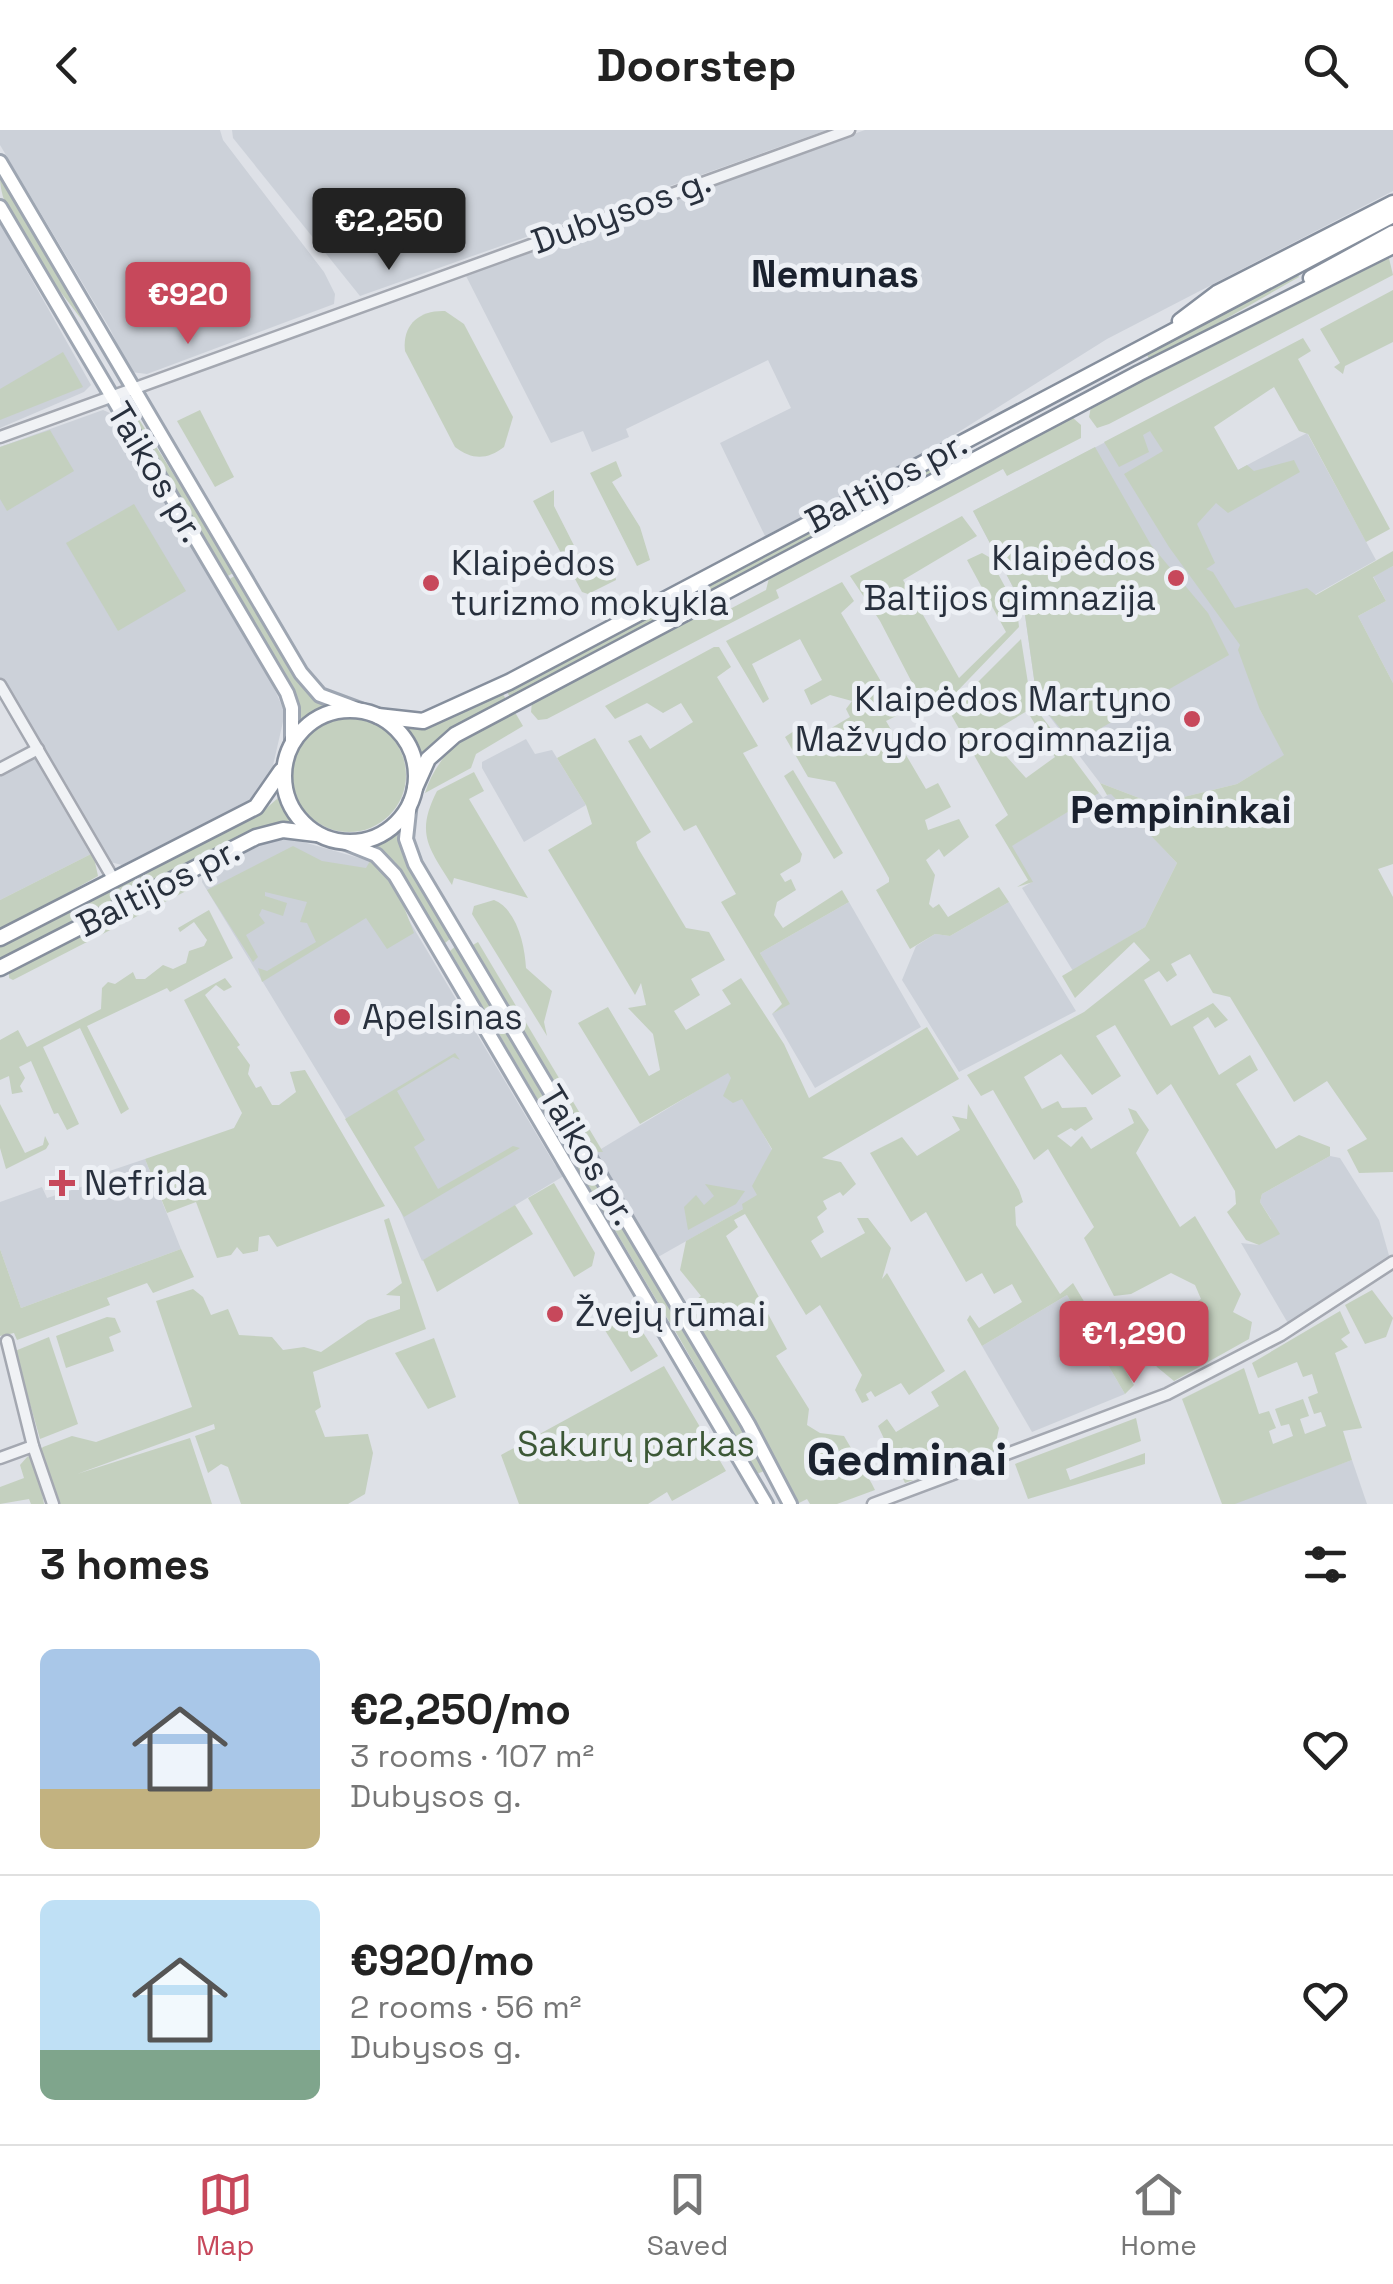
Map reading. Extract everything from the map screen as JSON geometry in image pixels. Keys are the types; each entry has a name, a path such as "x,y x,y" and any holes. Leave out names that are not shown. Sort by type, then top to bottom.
{"highway":[{"name":"Baltijos pr.","path":"370,713 422,720 509,682 1392,211"},
{"path":"1216,335 1393,233"},
{"path":"1216,335 1393,246"},
{"name":"Baltijos pr.","path":"413,795 428,759 455,735 1216,335"},
{"path":"1132,351 1142,358 1139,374"},
{"path":"1020,410 1016,424 1032,430"},
{"path":"346,710 370,713 392,725 410,750 413,795 400,818 378,835 341,841 322,836 301,820 288,799 285,761 292,743 315,719 346,710"},
{"name":"Baltijos pr.","path":"0,938 256,807 276,784 285,761"},
{"name":"Baltijos pr.","path":"0,968 256,838 282,830 322,836"}],"main road":[{"name":"Taikos pr.","path":"0,162 301,673 320,694 370,713"},
{"name":"Taikos pr.","path":"0,207 287,693 292,708 292,743"},
{"name":"Taikos pr.","path":"413,795 406,839 415,864 790,1504"},
{"name":"Taikos pr.","path":"341,841 376,855 396,875 766,1504"},
{"path":"758,1490 765,1477 779,1480"}],"street":[{"name":"Dubysos g.","path":"0,437 848,130"},
{"path":"0,686 114,880"},
{"path":"0,769 38,750"},
{"path":"873,1504 1173,1391 1281,1335 1393,1262"},
{"path":"7,1341 33,1446 53,1504"},
{"path":"0,1458 33,1446"}],"shaded area":[{"path":"0,130 220,130 223,140 324,272 335,294 334,304 147,374 131,372 110,329 0,145"},
{"path":"232,130 827,130 360,296 233,138"},
{"path":"865,130 1393,130 1393,191 1107,339 933,448 765,536 720,443 791,408 768,360 626,429 629,437 592,452 583,431 551,443 464,272"},
{"path":"0,223 91,385 84,392 0,428"},
{"name":"Klaipėdos Baltijos gimnazija","path":"1194,396 1238,470 1307,433 1376,560 1288,610 1260,710 1285,755 1237,784 1155,804 1100,783 1037,700 1024,608 973,511"},
{"path":"103,410 110,413 267,672 285,713 272,770 257,798 122,865 110,862 103,852 0,679 0,447"},
{"path":"1393,566 1393,683 1358,616 1386,601 1373,576"},
{"path":"526,739 535,754 552,750 586,805 524,842 482,762"},
{"path":"34,756 93,853 0,900 0,773"},
{"path":"1099,793 1103,798 1111,793 1177,863 1145,927 1073,971 1022,888 1032,882 1011,846"},
{"path":"289,838 370,861 380,868 397,889 404,912 555,1165 567,1174 422,1261 396,1201 202,882 203,874 265,843"},
{"path":"849,902 921,1027 815,1088 772,1014 789,1004 760,953"},
{"path":"1009,902 1076,1011 959,1072 902,980 916,946 935,934 950,936"},
{"path":"728,1072 772,1150 758,1195 743,1209 658,1257 596,1152"},
{"path":"1330,1156 1340,1158 1379,1220 1390,1259 1289,1325 1241,1243 1259,1245 1271,1219 1260,1202 1262,1194"},
{"path":"145,1159 181,1249 21,1308 0,1249 0,1202 42,1187 47,1198 84,1186 83,1180"},
{"path":"1067,1295 1125,1394 1032,1432 982,1346"},
{"path":"1352,1460 1367,1504 1235,1504 1234,1501"}],"green space":[{"path":"0,178 84,319 19,232 2,195"},
{"path":"1388,254 1393,275 1109,424 1097,428 1089,417 1091,407"},
{"path":"1299,277 1150,362 1146,352"},
{"path":"1393,290 1393,342 1345,366 1343,374 1334,367 1340,363 1320,329"},
{"path":"445,311 464,324 513,417 504,447 486,456 473,456 455,447 405,351 406,334 414,321 427,313"},
{"path":"1303,338 1311,351 1298,359 1390,529 1366,542 1308,434 1299,431 1274,387 1214,427 1238,470 1247,465 1254,471 1294,460 1300,472 1228,513 1216,503 1197,524 1215,563 1206,569 1213,572 1235,608 1307,588 1316,595 1393,551 1393,566 1373,577 1386,601 1358,616 1393,683 1393,864 1378,869 1393,897 1393,1172 1359,1173 1347,1150 1367,1139 1327,1081 1294,1102 1230,997 1213,993 1190,954 1171,964 1177,975 1167,982 1159,971 1144,980 1171,1026 1213,1003 1228,1020 1215,1028 1208,1017 1193,1027 1219,1075 1250,1055 1258,1070 1236,1084 1276,1149 1299,1135 1330,1147 1330,1156 1262,1194 1260,1202 1280,1234 1259,1245 1246,1240 1227,1212 1236,1204 1235,1191 1171,1084 1157,1095 1115,1025 1096,1036 1121,1076 1092,1095 1061,1054 1024,1077 1042,1109 1058,1101 1062,1108 1086,1107 1093,1119 1075,1131 1071,1128 1057,1136 1071,1147 1082,1136 1091,1149 1134,1123 1128,1108 1136,1111 1149,1130 1136,1153 1180,1227 1195,1216 1241,1294 1233,1312 1252,1322 1249,1339 1174,1381 1157,1367 1139,1336 1201,1299 1195,1285 1171,1273 1131,1294 1114,1296 1084,1238 1094,1227 1048,1149 1034,1160 993,1090 981,1096 967,1075 1084,1012 1150,960 1134,942 1075,998 1062,976 1145,927 1177,863 1111,794 1107,795 1100,783 1155,804 1237,784 1284,755 1260,710 1238,650 1240,645 1169,547 1124,474 1163,451 1150,431 1143,435 1149,452 1119,467 1104,442"},
{"path":"63,352 83,387 0,420 0,389"},
{"path":"200,410 234,477 215,487 177,421"},
{"path":"135,413 235,572 226,577 130,416"},
{"path":"1072,417 1081,425 1081,438 1007,476 1003,469 776,590 779,598 547,719 538,720 531,712 532,702 690,620 711,619 766,590 769,578"},
{"path":"50,430 74,471 7,511 0,499 0,447"},
{"path":"1095,447 1151,545 1208,613 1229,655 1073,744 1037,700 1024,608 973,511"},
{"path":"937,459 943,471 511,699 504,687"},
{"path":"616,461 622,476 612,482 640,527 650,560 637,566 590,473"},
{"path":"554,490 554,506 590,577 613,564 616,580 588,594 582,592 533,501"},
{"path":"134,504 186,591 118,631 66,543"},
{"path":"962,516 977,536 903,580 959,678 1006,632 967,560 982,553 989,557 1017,609 1019,627 944,705 931,710 938,703 935,697 927,701 920,698 880,621 850,576"},
{"path":"236,575 304,688 323,706 301,720 296,694 228,580"},
{"path":"842,582 854,601 841,613 900,714 886,721 926,789 938,783 951,807 925,820 928,830 959,819 969,837 944,857 939,849 926,860 935,875 929,904 933,908 939,904 948,917 999,887 1009,902 950,936 935,934 910,949 876,890 889,878 835,782 808,777 785,737 797,729 806,743 850,717 846,709 852,701 830,695 811,705 804,690 822,680 800,639 752,664 769,699 763,703 726,641"},
{"path":"1021,639 1031,702 1099,793 1012,846 1033,882 1017,887 1028,880 995,825 1008,815 949,711","holes":["1027,711 1055,757 1026,778 987,735"]},
{"path":"719,647 731,667 717,677 758,746 743,753 802,854 800,862 780,874 785,882 791,879 796,890 777,902 774,915 783,928 842,890 849,902 760,953 790,1004 772,1014 782,1004 721,902 736,894 696,825 684,831 628,741 641,735 650,749 693,722 681,703 663,713 647,703 615,719 605,706"},
{"path":"500,689 507,701 446,733 422,755 407,729 434,724"},
{"path":"516,714 523,726 476,754 471,768 425,793 438,765 460,740 486,722"},
{"path":"349,718 371,722 389,735 402,753 406,775 402,797 389,815 371,828 349,832 327,828 309,815 296,797 292,775 296,753 309,735 327,722"},
{"path":"595,738 651,832 636,842 638,848 686,928 709,932 725,960 691,979 700,995 674,1011 686,1030 731,1004 722,990 741,978 784,1044 809,1098 927,1027 959,1079 822,1158 841,1162 856,1184 843,1196 840,1192 823,1201 827,1209 817,1217 824,1232 811,1241 821,1258 865,1233 857,1218 868,1218 891,1248 882,1279 887,1273 945,1371 909,1395 901,1383 875,1397 871,1391 866,1394 869,1400 862,1403 855,1390 862,1375 820,1305 806,1315 745,1214 734,1220 738,1227 726,1236 787,1349 776,1356 809,1409 807,1425 820,1433 844,1436 875,1490 837,1504 810,1504 807,1499 797,1504 692,1314 703,1314 697,1299 701,1296 680,1270 686,1241 743,1209 742,1204 757,1195 752,1186 772,1149 742,1099 733,1103 723,1096 731,1078 728,1073 640,1124 578,1023 608,1007 649,1076 660,1070 653,1034 628,1008 646,1005 641,983 635,995 548,850 592,824 586,805 557,758"},
{"path":"793,770 843,853 834,859 784,776"},
{"path":"474,772 484,791 469,799 528,898 454,878 452,885 431,850 427,819 437,791"},
{"path":"278,798 291,822 260,829 144,888 139,876 261,813"},
{"path":"399,832 403,855 452,937 444,944 395,862 376,846"},
{"path":"293,846 322,861 366,868 370,861 397,889 414,933 387,949 366,918 262,982 258,968 267,971 316,942 307,923 300,922 307,902 265,892 265,896 287,903 283,916 262,909 259,915 265,923 246,935 258,957 253,962 207,890"},
{"path":"93,853 98,876 0,931 0,900"},
{"path":"134,879 140,890 0,961 0,947"},
{"path":"186,881 192,888 13,980 9,978 9,973"},
{"path":"494,900 514,920 522,939 526,968 552,991 544,1022 547,1036 472,914 474,906"},
{"path":"209,910 233,958 170,992 167,988 87,1026 129,1109 121,1114 80,1028 43,1047 79,1124 67,1130 58,1113 54,1114 31,1061 19,1067 25,1078 20,1086 23,1092 12,1094 9,1076 0,1080 0,1040 18,1030 27,1047 101,1009 102,988 108,982 115,984 133,972 136,979 145,979 163,965 173,969 186,963 189,951 204,946 207,940 194,922 180,932 178,928"},
{"path":"478,942 603,1152 596,1152 473,945"},
{"path":"457,945 588,1167 581,1173 450,951"},
{"path":"225,978 232,987 224,991 216,985 205,995 240,1045 237,1047 250,1065 248,1074 256,1088 261,1086 272,1105 279,1105 296,1092 290,1072 305,1070 385,1206 277,1247 269,1235 259,1237 258,1251 243,1254 237,1247 231,1255 217,1258 196,1202 167,1213 145,1159 234,1128 242,1113 184,1000"},
{"path":"455,1053 460,1060 453,1057 397,1091 425,1140 414,1147 438,1189 513,1146 520,1148 404,1217 345,1119"},
{"path":"0,1104 25,1153 43,1145 45,1136 49,1144 6,1169 0,1148"},
{"path":"968,1104 1019,1190 1023,1202 1015,1207 1016,1225 1060,1294 1073,1283 1134,1385 1125,1394 1067,1295 982,1346 967,1320 970,1315 979,1328 1022,1302 1012,1284 994,1294 982,1273 966,1282 926,1212 911,1222 870,1153 902,1137 917,1156 960,1130 952,1116 967,1119"},
{"path":"592,1173 678,1318 670,1323 584,1178"},
{"path":"554,1183 595,1253 592,1266 574,1277 528,1198"},
{"path":"705,1184 745,1191 736,1204 688,1230 684,1207 696,1195 704,1205 714,1196"},
{"path":"515,1205 533,1234 437,1292 423,1260"},
{"path":"389,1218 426,1329 313,1372 321,1407 315,1411 325,1437 368,1434 373,1453 365,1494 348,1504 241,1504 228,1467 221,1464 208,1473 195,1436 215,1429 214,1424 77,1474 190,1438 212,1504 58,1504 40,1450 43,1447 72,1436 96,1442 192,1407 156,1301 193,1289 203,1297 211,1315 228,1309 239,1335 272,1337 283,1350 304,1347 321,1352 368,1320 400,1309 400,1296 386,1295 402,1283 384,1220"},
{"path":"0,1249 21,1308 181,1249 194,1277 153,1293 147,1283 107,1298 110,1305 17,1340 14,1333 0,1336"},
{"path":"1372,1290 1393,1318 1386,1337 1365,1344 1345,1305"},
{"path":"613,1311 630,1312 658,1356 631,1372 598,1319"},
{"path":"1340,1311 1350,1333 1341,1339 1348,1347 1335,1353 1362,1428 1343,1431 1352,1460 1235,1504 1222,1504 1182,1399 1244,1368 1259,1414 1269,1411 1276,1428 1269,1431 1273,1444 1293,1436 1289,1424 1281,1426 1275,1409 1303,1399 1309,1416 1300,1419 1305,1434 1326,1426 1321,1412 1314,1414 1308,1397 1318,1393 1312,1374 1303,1377 1297,1362 1258,1378 1252,1363"},
{"path":"107,1317 115,1318 121,1332 109,1337 114,1351 66,1368 56,1336"},
{"path":"681,1323 766,1470 757,1474 673,1327"},
{"path":"49,1337 78,1424 40,1439 15,1351"},
{"path":"434,1338 456,1397 428,1409 395,1353"},
{"name":"Sakurų parkas","path":"664,1366 726,1471 672,1501 667,1492 648,1504 519,1504 501,1455"},
{"path":"965,1370 999,1428 994,1452 905,1483 878,1426 887,1419 896,1432 939,1406 931,1392"},
{"path":"1136,1418 1141,1441 1066,1469 1070,1480 1145,1453 1145,1464 1028,1499 1015,1464"},
{"path":"28,1456 37,1467 44,1504 31,1504 29,1499 0,1504 0,1487 24,1478 20,1465"}],"place":[{"name":"Klaipėdos Baltijos gimnazija","path":"1176,578"},
{"name":"Klaipėdos turizmo mokykla","path":"431,583"},
{"name":"Klaipėdos Martyno Mažvydo progimnazija","path":"1192,719"},
{"name":"Apelsinas","path":"342,1017"},
{"name":"Nefrida","path":"62,1183"},
{"name":"Žvejų rūmai","path":"555,1314"}],"district":[{"name":"Nemunas","path":"835,274"},
{"name":"Pempininkai","path":"1181,810"},
{"name":"Gedminai","path":"907,1459"}]}
